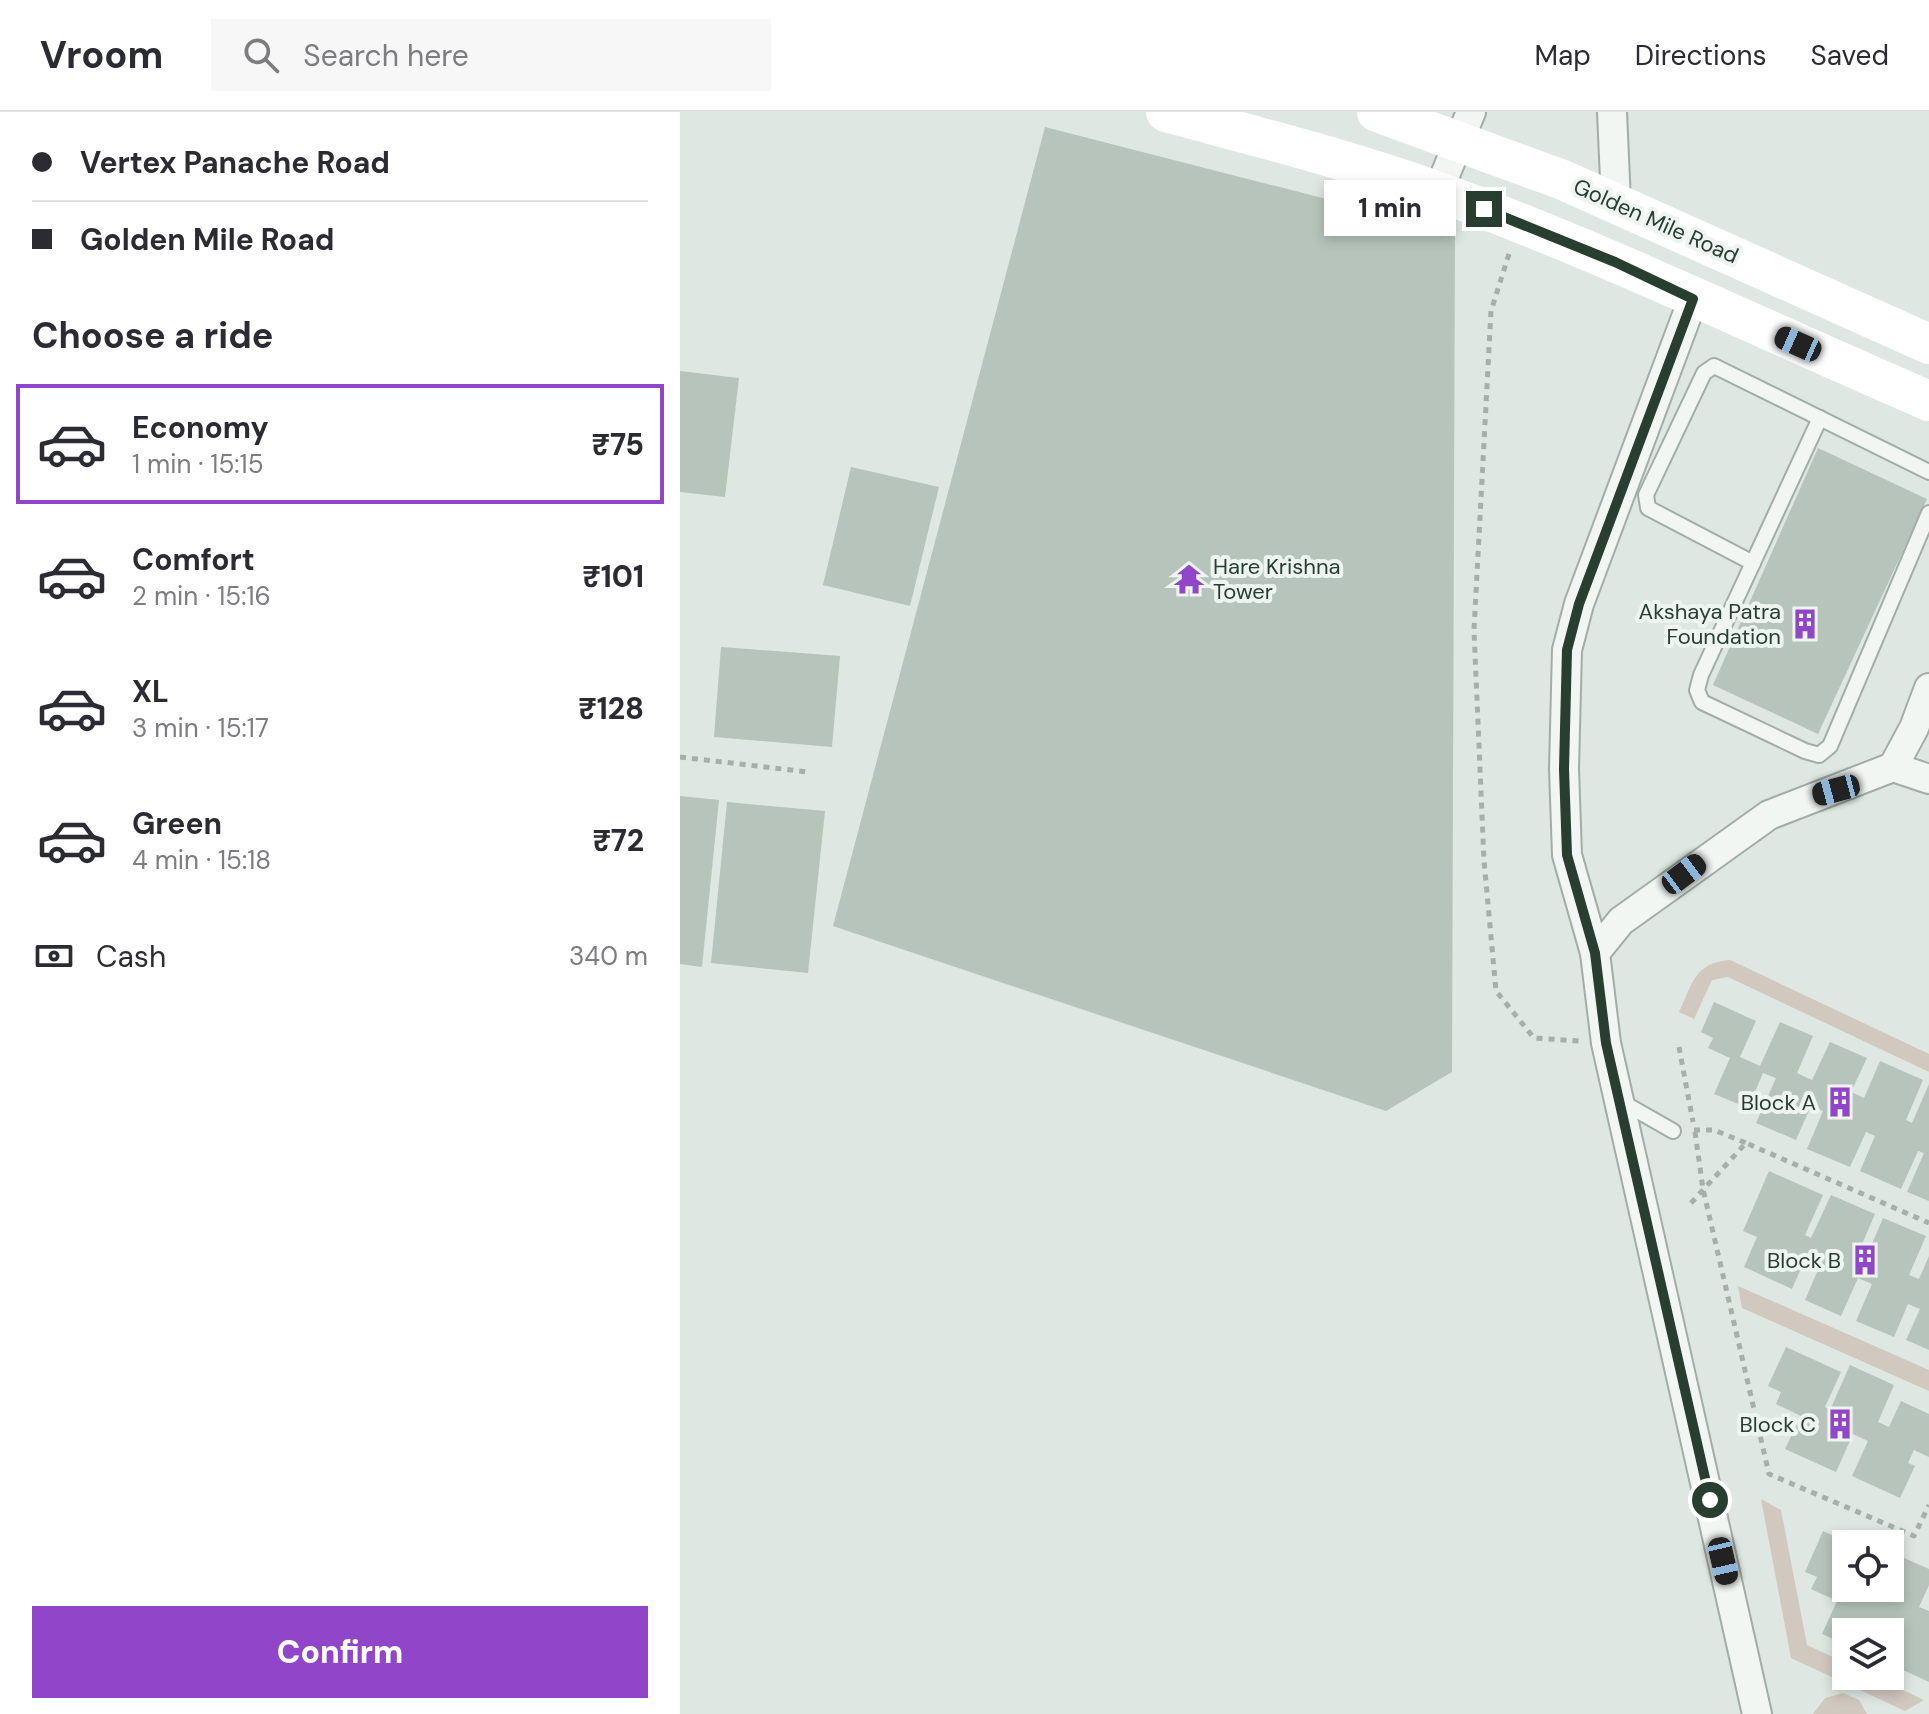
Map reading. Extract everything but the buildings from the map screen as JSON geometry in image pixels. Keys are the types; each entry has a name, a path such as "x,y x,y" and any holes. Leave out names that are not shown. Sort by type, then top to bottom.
{"street":[{"path":"1166,112 1376,170 1438,192 1519,223 1929,401"},
{"name":"Golden Mile Road","path":"1377,112 1465,126 1616,202 1929,344"},
{"path":"1612,112 1616,202"},
{"path":"1438,192 1465,126"},
{"path":"1693,299 1579,604 1567,650 1564,769 1567,855 1595,953 1606,1043 1757,1714"},
{"path":"1893,767 1929,688"},
{"path":"1595,953 1621,921 1769,815 1893,767 1929,779"}],"lane":[{"path":"1753,563 1648,508 1646,495 1704,373 1714,366 1929,472"},
{"path":"1820,418 1697,690 1702,702 1819,755 1830,746 1929,513"},
{"path":"1621,1102 1673,1131"}],"path":[{"path":"1519,223 1491,311 1474,630 1484,861 1496,991 1534,1038 1606,1043"},
{"path":"680,757 808,772"},
{"path":"1673,1131 1714,1130 1929,1223"},
{"path":"1691,1203 1746,1143"},
{"path":"1703,1189 1769,1474 1914,1536 1929,1505"}],"shaded area":[{"path":"1730,960 1929,1054 1929,1072 1728,977 1712,980 1694,1019 1679,1012 1696,976 1709,965"},
{"path":"1738,1286 1929,1370 1929,1391 1742,1308"},
{"path":"1761,1499 1781,1510 1807,1645 1832,1657 1832,1677 1791,1658"},
{"path":"1860,1690 1903,1690 1924,1700 1905,1711"},
{"path":"1843,1693 1859,1700 1867,1714 1813,1714 1825,1698"}],"place":[{"name":"Hare Krishna Tower","path":"1189,579"},
{"name":"Akshaya Patra Foundation","path":"1805,624"},
{"name":"Block A","path":"1840,1102"},
{"name":"Block B","path":"1865,1260"},
{"name":"Block C","path":"1840,1424"}],"route":[{"path":"1484,209 1615,262 1693,299 1579,604 1567,650 1564,769 1567,855 1595,953 1606,1043 1710,1500"}]}
